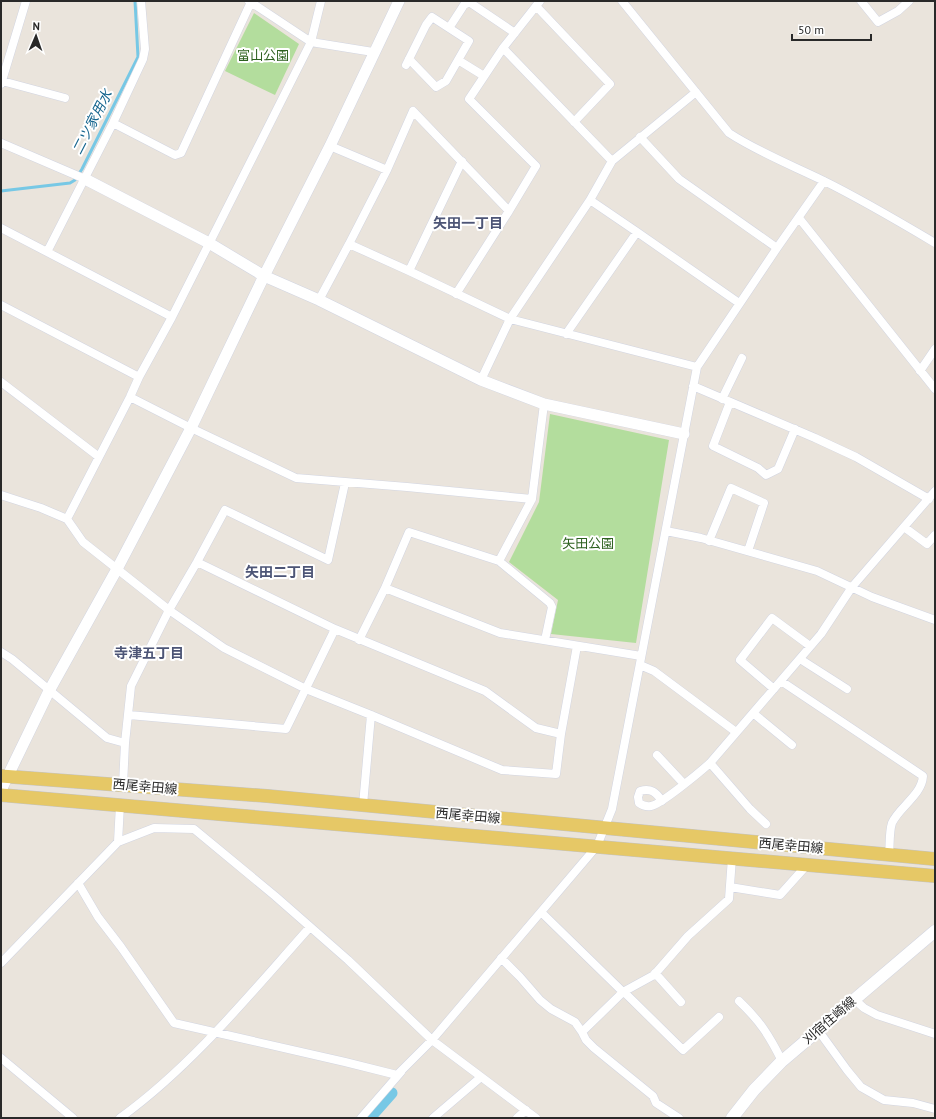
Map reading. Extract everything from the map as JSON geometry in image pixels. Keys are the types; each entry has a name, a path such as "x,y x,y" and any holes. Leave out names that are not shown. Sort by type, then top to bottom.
{"main road":[{"name":"西尾幸田線","path":"4,776 123,784 363,805 935,859"},
{"name":"西尾幸田線","path":"1,796 935,876"},
{"name":"刈宿住崎線","path":"733,1118 754,1090 782,1061 935,931"}],"street":[{"path":"26,1 2,82 65,98"},
{"path":"47,252 113,123 143,59 145,49 141,1"},
{"path":"67,520 130,397 139,376 172,317 210,243 311,42 321,1"},
{"path":"1,790 4,776 49,691 117,569 191,428 264,276 330,146 399,1"},
{"path":"622,1 730,133 744,143 824,181 935,243"},
{"path":"861,1 878,22 898,11 909,1"},
{"path":"113,123 175,155 181,153 250,2 311,42 374,52"},
{"path":"449,28 464,5 469,2 515,33"},
{"path":"456,294 536,166 469,99 503,48 538,4 610,84 574,122"},
{"path":"432,17 449,28 469,41 446,81 436,87 408,62 426,25 432,17"},
{"path":"503,48 612,161"},
{"path":"458,60 484,76"},
{"path":"481,380 510,319 590,200 612,161 696,92"},
{"path":"319,300 387,170 413,111 509,211"},
{"path":"640,137 679,179 777,248"},
{"path":"1,143 85,179 210,243 264,276 319,300 481,380 544,404 684,434"},
{"path":"330,146 387,170"},
{"path":"410,271 462,161"},
{"path":"78,883 98,917 121,947 174,1023 397,1075 432,1040 597,846 612,809 697,367 739,303 824,181"},
{"path":"590,200 739,303"},
{"path":"799,218 935,389"},
{"path":"1,228 172,317"},
{"path":"566,334 637,232"},
{"path":"349,244 410,271 510,319 697,367"},
{"path":"1,305 139,376"},
{"path":"920,371 935,349"},
{"path":"722,399 742,358"},
{"path":"1,382 99,457"},
{"path":"662,801 710,763 821,634 852,587 933,495 856,457 693,386"},
{"path":"130,397 296,478 532,499"},
{"path":"730,402 713,446 758,468 766,475 778,470 794,429"},
{"path":"499,561 532,499 544,404"},
{"path":"123,784 125,742 131,686 169,610 198,562 225,510 328,560 345,483"},
{"path":"709,541 731,488 764,503 748,551"},
{"path":"1,495 41,508 67,520 83,542 169,610 224,648 306,689 371,714 502,770 556,774 561,734 577,646"},
{"path":"904,527 927,544 935,535"},
{"path":"666,531 748,551 817,571 872,597 935,620"},
{"path":"360,640 409,532 499,561 550,603 552,607 545,640"},
{"path":"198,562 335,630 485,691 536,728 561,734"},
{"path":"384,588 500,633 641,656"},
{"path":"774,689 740,660 772,618 810,646"},
{"path":"128,715 286,729 335,630"},
{"path":"1,652 12,659 107,738 125,742"},
{"path":"800,659 847,689"},
{"path":"640,665 654,671 736,732"},
{"path":"780,682 923,776 923,781 909,803 895,818 892,824 889,855"},
{"path":"753,713 792,745"},
{"path":"363,805 371,714"},
{"path":"657,755 684,784"},
{"path":"710,763 750,809 766,824"},
{"path":"118,842 120,805"},
{"path":"1,963 118,842 154,828 194,829 275,896 348,960 432,1040 536,1118"},
{"path":"582,1032 623,992 655,974 688,936 729,899 732,858"},
{"path":"730,887 780,895 806,866"},
{"path":"541,912 683,1050 719,1017"},
{"path":"120,1118 158,1089 214,1033 310,927"},
{"path":"501,958 540,1000 551,1009 575,1022 586,1040 653,1096 656,1103 679,1118"},
{"path":"655,974 681,1002"},
{"path":"854,999 864,1008 877,1014 935,1034"},
{"path":"739,1001 764,1027 782,1061"},
{"path":"818,1030 861,1087 884,1100 914,1104 935,1109"},
{"path":"1,1058 73,1118"},
{"path":"361,1118 409,1063"},
{"path":"433,1118 481,1077"},
{"path":"517,1118 526,1110"}],"green space":[{"name":"富山公園","path":"254,13 299,44 275,95 225,71"},
{"name":"矢田公園","path":"550,414 669,440 636,643 551,634 558,600 509,562 539,502"}],"waterway":[{"name":"二ツ家用水","path":"1,191 70,183 75,180 82,169 138,57 135,1"},
{"path":"370,1118 392,1093"}],"district":[{"name":"矢田一丁目","path":"468,223"},
{"name":"矢田二丁目","path":"280,572"},
{"name":"寺津五丁目","path":"149,653"}]}
